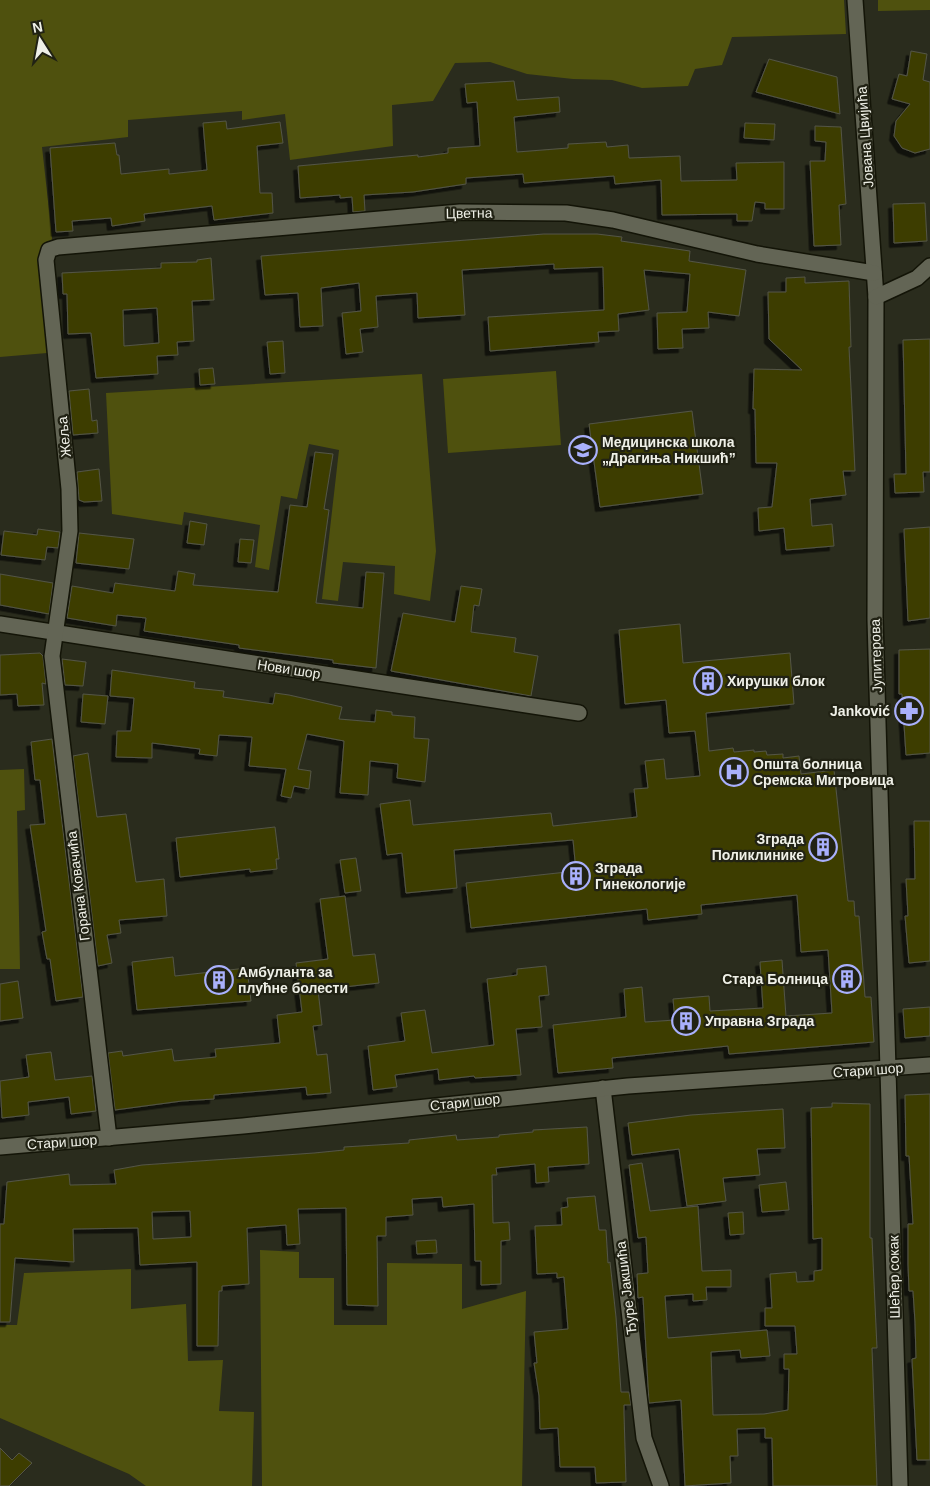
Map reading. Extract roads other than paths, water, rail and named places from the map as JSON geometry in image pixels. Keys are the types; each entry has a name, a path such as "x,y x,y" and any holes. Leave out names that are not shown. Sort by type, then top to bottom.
{"street":[{"name":"Јована Цвијића","path":"855,0 874,273"},
{"name":"Цветна","path":"58,247 460,212 566,213 622,222 757,254 874,273"},
{"name":"Жеља","path":"54,633 70,531 69,489 46,260 49,250 58,247"},
{"path":"876,297 917,278 930,266"},
{"name":"Јупитерова","path":"874,273 876,297 875,619 889,1068"},
{"name":"Нови шор","path":"0,624 579,713"},
{"name":"Горана Ковачића","path":"54,633 52,656 54,688 109,1138"},
{"name":"Стари шор","path":"0,1147 109,1138 603,1088 930,1065"},
{"name":"Шећер сокак","path":"889,1068 900,1486"},
{"name":"Ђуре Јакшића","path":"603,1088 644,1438 661,1486"}],"place":[{"name":"Медицинска школа „Драгиња Никшић”","path":"583,450"},
{"name":"Хирушки блок","path":"708,681"},
{"name":"Janković","path":"909,711"},
{"name":"Општа болница Сремска Митровица","path":"734,772"},
{"name":"Зграда Поликлинике","path":"823,847"},
{"name":"Зграда Гинекологије","path":"576,876"},
{"name":"Стара Болница","path":"847,979"},
{"name":"Амбуланта за плућне болести","path":"219,980"},
{"name":"Управна Зграда","path":"686,1021"}]}
